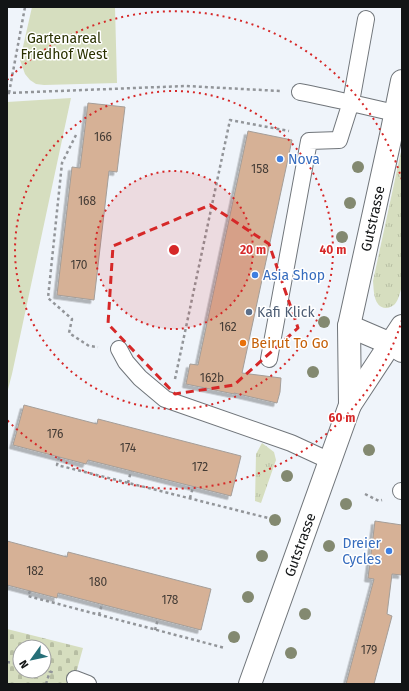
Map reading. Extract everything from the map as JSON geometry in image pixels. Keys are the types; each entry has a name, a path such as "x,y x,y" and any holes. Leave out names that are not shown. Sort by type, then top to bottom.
{"main road":[{"name":"Gutstrasse","path":"350,405 349,326 402,81"},
{"path":"349,326 396,348"},
{"name":"Gutstrasse","path":"250,684 350,405 396,348 402,326"}],"lane":[{"path":"269,359 309,141 339,140 350,102 366,19"},
{"path":"300,92 395,113"},
{"path":"119,349 126,362 140,378 165,399 291,444 330,461"}],"path":[{"path":"25,7 8,93 186,86 300,92"},
{"path":"173,401 174,386 230,120 296,133 309,141"},
{"path":"76,135 62,163 48,298 72,319 69,333 89,346 119,349"},
{"path":"59,457 57,465 268,518"},
{"path":"128,483 131,471"},
{"path":"190,498 192,487"},
{"path":"30,591 28,596 225,648"},
{"path":"99,615 102,604"},
{"path":"155,630 158,619"}],"highlighted area":[{"path":"210,205 269,244 298,328 234,385 175,394 108,324 113,246"}],"green space":[{"name":"Gartenareal Friedhof West","path":"32,7 115,7 117,83 44,85 36,84 30,80 25,74 20,60"},
{"name":"Gartenareal Friedhof West","path":"71,98 12,374 7,393 7,102"},
{"path":"402,147 402,286 395,304 386,308 379,305 376,301 373,281"},
{"path":"262,443 274,452 276,460 261,503 255,501 256,454"},
{"path":"7,629 47,639 12,639 12,679 52,679 52,640 83,648 73,684 7,684"}],"building":[{"path":"88,103 125,107 117,172 109,171 94,300 57,295 72,167 80,168"},
{"path":"248,131 292,140 242,373 281,378 280,392 277,403 186,384 190,364 198,365"},
{"path":"24,405 97,424 98,419 241,456 231,496 88,460 86,464 13,445"},
{"path":"375,521 402,525 402,575 392,574 387,614 392,616 374,684 346,684 374,579 368,578"},
{"path":"7,541 67,557 68,552 211,589 201,630 58,593 57,598 7,585"}],"place":[{"name":"Nova","path":"280,159"},
{"name":"Asia Shop","path":"255,275"},
{"name":"Kafi Klick","path":"249,312"},
{"name":"Beirut To Go","path":"243,343"},
{"name":"Dreier Cycles","path":"389,551"}]}
